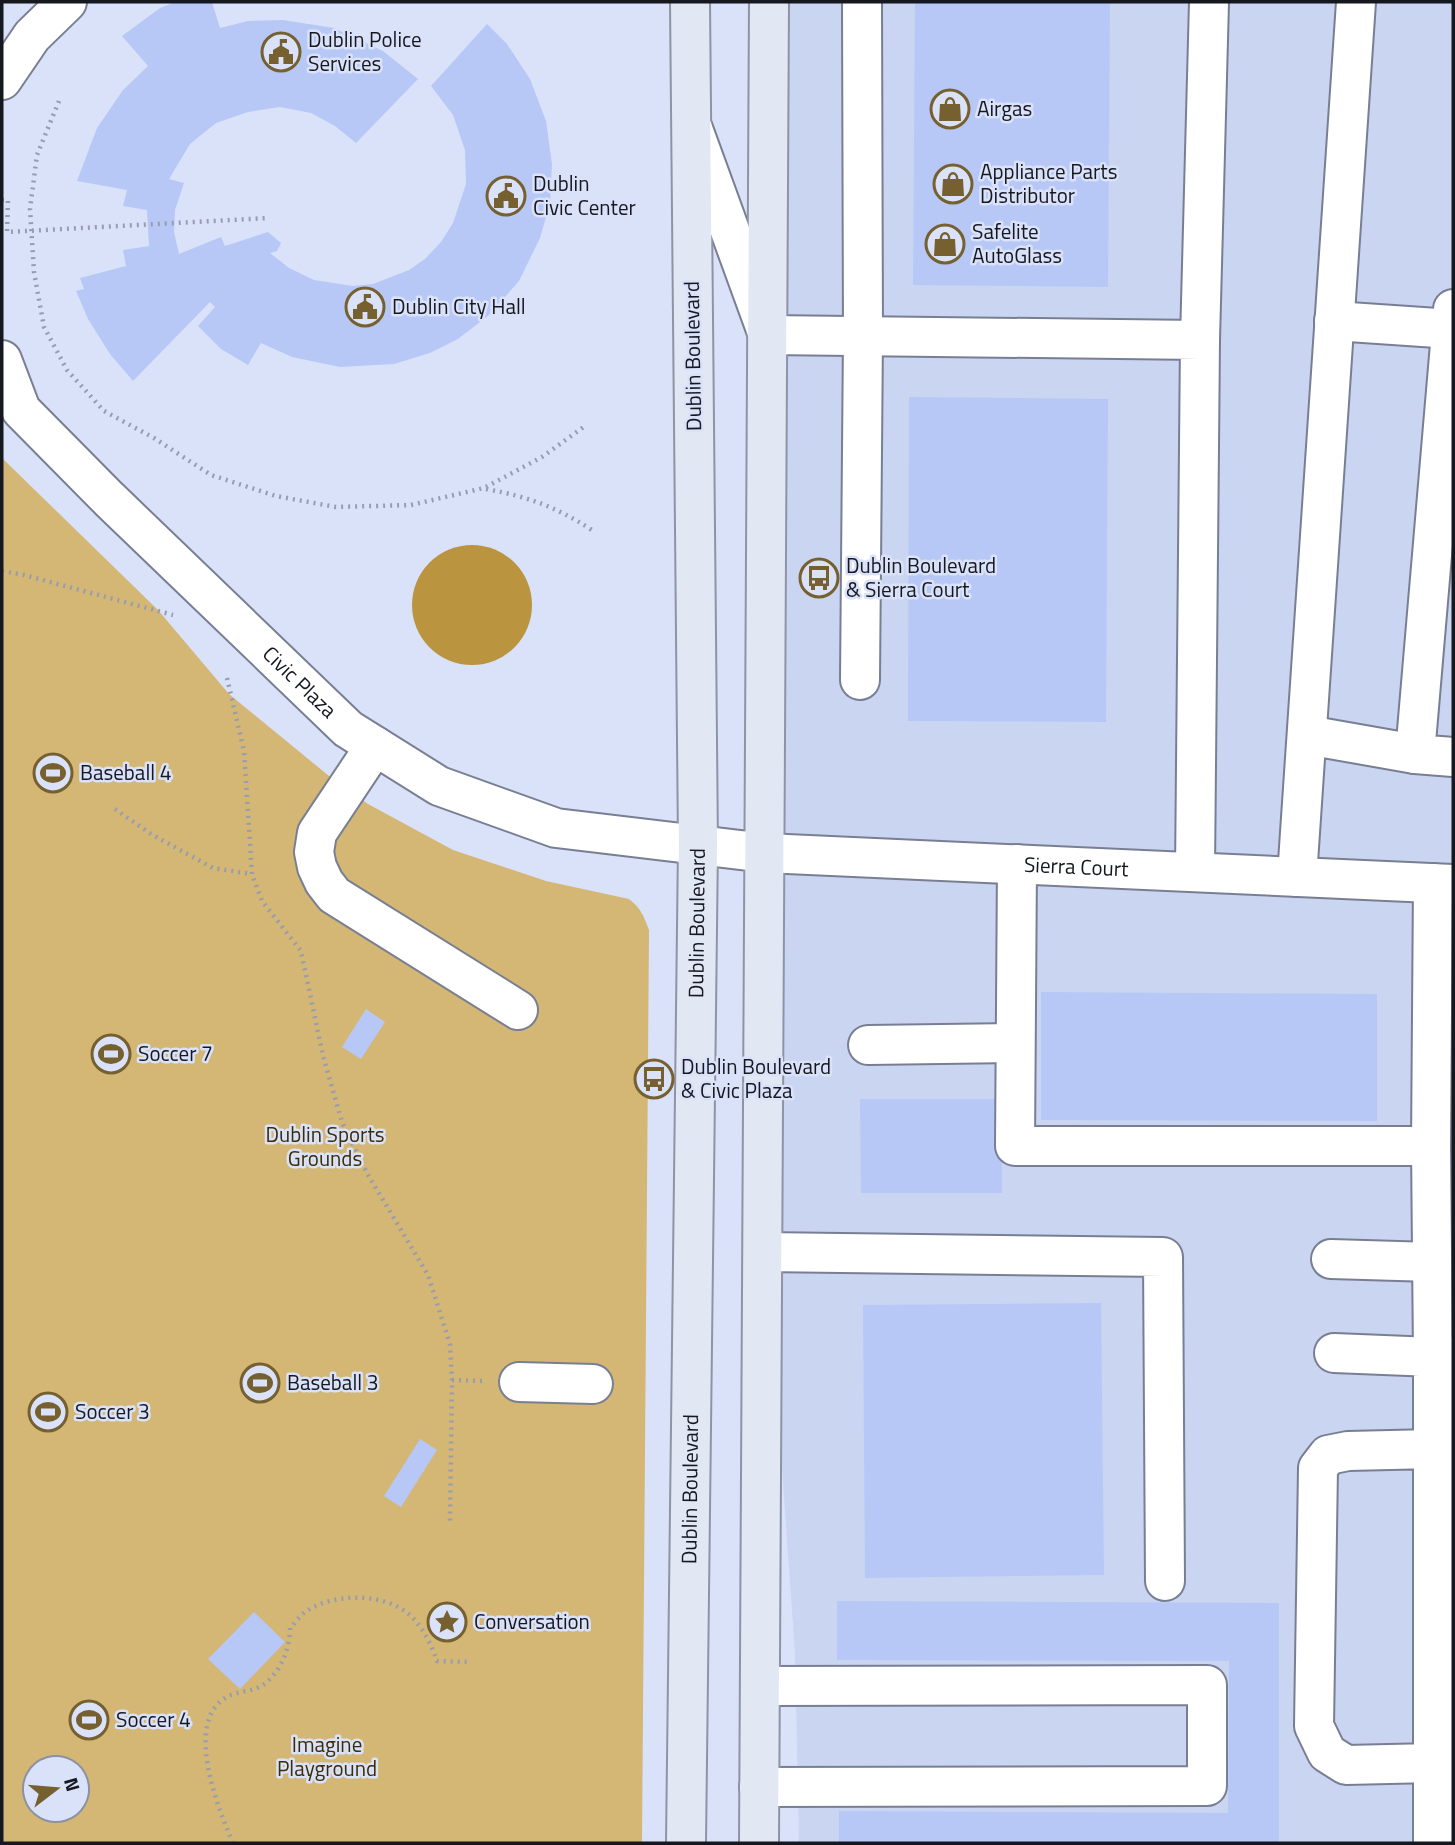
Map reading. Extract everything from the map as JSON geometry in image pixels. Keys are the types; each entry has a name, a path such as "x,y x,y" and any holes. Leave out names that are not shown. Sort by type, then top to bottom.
{"main road":[{"name":"Dublin Boulevard","path":"686,1843 698,845 690,2"},
{"path":"759,1843 768,335 764,8"}],"street":[{"path":"860,680 862,2"},
{"path":"1195,872 1200,340 1209,2"},
{"path":"1297,877 1356,2"},
{"path":"691,124 768,335 1200,340"},
{"path":"1334,321 1452,319 1415,754"},
{"name":"Civic Plaza","path":"2,360 11,417 348,729 439,786 556,828 698,845"},
{"path":"1307,735 1453,758"},
{"path":"375,746 317,833 314,852 324,883 334,895 518,1010"},
{"name":"Sierra Court","path":"698,845 765,853 1443,884"},
{"path":"1017,864 1015,1146 1431,1146"},
{"path":"1433,1843 1443,1763 1433,1449 1443,1357 1432,1262 1431,1146 1443,884"},
{"path":"869,1045 1015,1042"},
{"path":"763,1252 1163,1257 1166,1581"},
{"path":"1331,1259 1432,1262"},
{"path":"1334,1353 1443,1357"},
{"path":"519,1382 593,1384"},
{"path":"1433,1449 1348,1451 1328,1455 1318,1468 1314,1726 1327,1753 1346,1765 1443,1763"},
{"path":"759,1787 1207,1786 1207,1685 760,1686"}],"path":[{"path":"59,101 37,155 30,209 34,272 44,327 67,370 104,411 211,475 276,496 336,507 411,505 484,488 542,457 585,426"},
{"path":"2,200 8,201 7,232 268,218"},
{"path":"484,488 537,500 564,512 592,530"},
{"path":"2,571 173,615"},
{"path":"227,678 244,751 252,874 262,901 301,951 323,1056 342,1122 368,1175 428,1275 450,1344 450,1522"},
{"path":"115,809 151,834 213,868 252,874"},
{"path":"233,1843 211,1780 206,1724 226,1697 263,1685 279,1666 290,1646 290,1628 305,1612 327,1603 351,1598 383,1602 413,1618 431,1644 437,1661 469,1662"}],"shaded area":[{"path":"769,2 1453,2 1453,1843 799,1843 795,1654 763,1196"},
{"path":"472,545 495,549 515,562 528,582 532,605 528,628 515,648 495,661 472,665 449,661 429,648 416,628 412,605 416,582 429,562 449,549"}],"green space":[{"name":"Dublin Sports Grounds","path":"2,458 158,610 229,694 329,776 368,804 453,850 546,881 629,899 644,917 649,930 642,1843 2,1843"}],"building":[{"name":"Dublin Civic Center","path":"175,2 212,2 220,28 248,21 283,20 334,28 383,51 418,79 356,143 335,126 311,113 280,107 248,112 216,123 190,144 169,179 184,183 175,210 174,232 179,254 221,237 225,246 268,232 281,243 277,251 270,253 289,268 314,280 353,286 373,284 409,270 425,259 441,242 453,223 466,184 465,150 453,115 431,86 487,24 507,44 530,79 546,121 552,164 550,203 540,238 519,281 489,315 458,339 430,353 394,364 340,367 292,357 261,343 248,365 221,349 198,326 215,307 210,302 133,381 110,354 88,319 76,291 84,289 80,278 126,266 123,250 149,246 147,210 123,206 127,190 77,181 97,128 123,90 148,66 122,36 160,8"},
{"path":"915,2 1110,2 1108,287 913,285"},
{"path":"909,397 1108,399 1106,722 908,721"},
{"path":"1041,992 1377,994 1377,1121 1041,1120"},
{"path":"366,1009 385,1022 361,1059 342,1047"},
{"path":"860,1099 1001,1099 1002,1193 861,1193"},
{"path":"1101,1303 1104,1575 865,1578 863,1305"},
{"path":"420,1439 437,1450 401,1507 384,1496"},
{"path":"837,1601 1279,1603 1279,1843 839,1843 839,1811 1228,1813 1229,1661 837,1660"},
{"path":"254,1612 285,1642 240,1689 208,1659"}],"place":[{"name":"Dublin Police Services","path":"281,52"},
{"name":"Airgas","path":"950,109"},
{"name":"Appliance Parts Distributor","path":"953,184"},
{"name":"Dublin Civic Center","path":"506,196"},
{"name":"Safelite AutoGlass","path":"945,244"},
{"name":"Dublin City Hall","path":"365,307"},
{"name":"Dublin Boulevard & Sierra Court","path":"819,578"},
{"name":"Baseball 4","path":"53,773"},
{"name":"Soccer 7","path":"111,1054"},
{"name":"Dublin Boulevard & Civic Plaza","path":"654,1079"},
{"name":"Baseball 3","path":"260,1383"},
{"name":"Soccer 3","path":"48,1412"},
{"name":"Conversation","path":"447,1622"},
{"name":"Soccer 4","path":"89,1720"}],"park label":[{"name":"Imagine Playground","path":"327,1757"}]}
